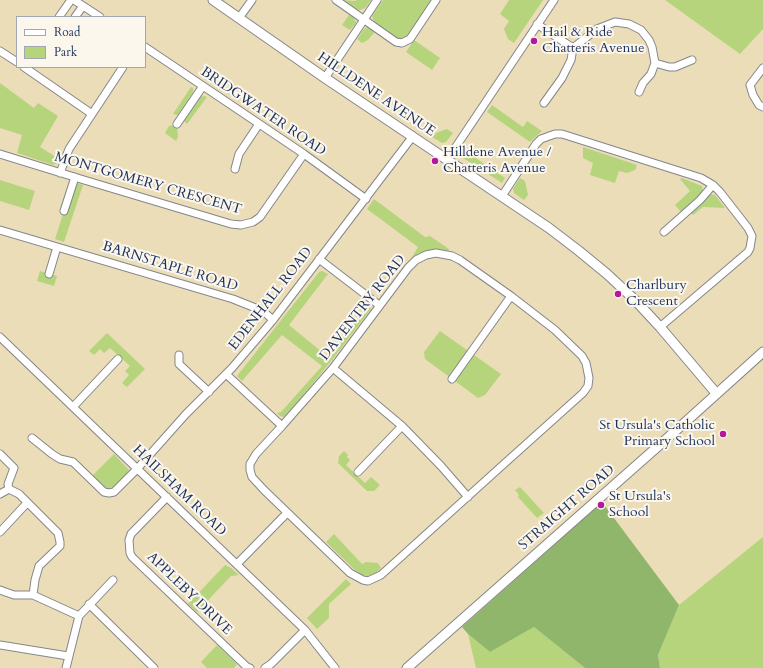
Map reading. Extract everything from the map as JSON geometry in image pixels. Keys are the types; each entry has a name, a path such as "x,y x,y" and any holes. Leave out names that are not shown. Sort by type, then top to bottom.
{"street":[{"name":"HILLDENE AVENUE","path":"213,0 325,78 549,228 584,255 629,295 660,328 716,393"},
{"path":"336,0 396,42 402,43 410,39 436,0"},
{"path":"325,78 377,0"},
{"path":"447,160 554,0"},
{"path":"239,18 249,1"},
{"path":"60,16 77,2"},
{"path":"75,16 77,2"},
{"path":"77,2 98,16"},
{"path":"544,102 564,73 571,60 574,48 590,33 604,25 615,22 623,22 635,26 650,40 655,63 651,74 638,92"},
{"path":"537,24 574,48"},
{"name":"BRIDGWATER ROAD","path":"146,48 304,154 366,199"},
{"path":"0,51 16,61"},
{"path":"655,63 669,68 692,60"},
{"path":"25,68 92,114"},
{"path":"60,173 69,149 122,68"},
{"path":"763,68 750,86 759,105 763,107"},
{"path":"177,124 203,86"},
{"path":"235,168 239,154 259,124"},
{"path":"502,196 536,144 547,136 562,134 701,178 713,185 748,228 752,236 750,248 748,252 660,328"},
{"name":"EDENHALL ROAD","path":"32,438 60,459 73,462 106,493 114,492 138,469 186,414 226,374 273,320 413,136"},
{"name":"MONTGOMERY CRESCENT","path":"0,154 231,224 245,225 260,217 304,154"},
{"path":"64,211 75,177"},
{"path":"664,232 700,200 713,185"},
{"name":"BARNSTAPLE ROAD","path":"0,230 233,299 263,311 273,320"},
{"path":"49,274 56,247"},
{"name":"DAVENTRY ROAD","path":"436,253 452,256 511,296 555,330 582,356 588,368 589,378 588,386 584,393 381,575 368,581 357,578 351,574 255,481 250,470 252,459 333,368 379,305 416,260 426,255 436,253"},
{"path":"319,259 379,305"},
{"path":"452,379 511,296"},
{"name":"HAILSHAM ROAD","path":"0,337 305,630 335,668"},
{"name":"STRAIGHT ROAD","path":"407,668 763,352"},
{"path":"179,355 179,364 209,392"},
{"path":"73,406 118,359"},
{"path":"333,368 402,426 468,497"},
{"path":"226,374 282,426"},
{"path":"358,472 402,426"},
{"path":"0,454 14,468 8,484 9,489"},
{"path":"0,494 9,489"},
{"path":"9,489 19,494 58,533 60,546 39,566 33,595"},
{"name":"APPLEBY DRIVE","path":"167,497 131,534 129,540 132,558 247,667 250,668"},
{"path":"0,532 27,503"},
{"path":"237,564 287,513"},
{"path":"66,668 79,616 113,580"},
{"path":"0,590 14,595 33,595 79,616"},
{"path":"89,604 154,668"},
{"path":"265,668 271,664 305,630"},
{"path":"0,645 68,656"}],"green space":[{"path":"342,0 371,0 365,8 358,11"},
{"path":"383,0 431,0 407,36 401,39 397,38 374,22 372,16"},
{"path":"509,0 543,0 514,43 508,39 504,29 509,21 500,14"},
{"path":"665,0 763,0 763,29 740,54"},
{"path":"349,15 354,17 356,23 350,30 342,25"},
{"path":"368,27 375,32 368,40 362,43 357,39 364,29"},
{"path":"414,40 440,58 432,70 406,52"},
{"path":"0,83 34,108 38,103 58,116 40,147 59,159 58,163 53,165 17,153 22,135 0,128"},
{"path":"191,87 193,88 193,92 178,115 173,114"},
{"path":"199,97 207,97 187,124 183,120"},
{"path":"492,105 523,127 527,121 542,131 530,142 487,112"},
{"path":"177,124 178,137 176,141 165,133 169,126"},
{"path":"447,129 453,133 446,142 442,143 432,137 436,133"},
{"path":"583,147 637,165 635,170 627,173 619,171 615,183 590,175 593,163 583,158"},
{"path":"461,148 505,178 502,183 460,156"},
{"path":"520,178 525,181 528,195 524,200 514,193 513,189"},
{"path":"682,178 702,186 703,192 682,213 675,205 690,191 680,179"},
{"path":"0,180 35,191 29,210 0,201"},
{"path":"76,183 83,185 64,242 55,239 64,211"},
{"path":"708,194 715,195 725,208 703,207 693,215 690,212"},
{"path":"374,199 425,237 430,236 449,249 448,251 428,250 411,259 418,247 367,209"},
{"path":"40,271 57,276 54,286 37,281"},
{"path":"322,271 328,274 289,325 328,357 368,304 371,309 305,393 284,417 280,416 277,413 281,412 322,366 282,335 242,381 237,376 319,272"},
{"path":"440,331 501,374 485,395 478,398 425,359 424,352"},
{"path":"107,333 145,369 127,387 122,383 129,375 125,371 130,366 110,348 104,353 100,349 94,355 89,351"},
{"path":"344,451 350,460 346,465 365,483 371,477 380,485 374,491 367,491 338,463 339,456"},
{"path":"114,454 129,470 125,476 112,488 105,488 92,476"},
{"path":"520,487 544,513 537,518 518,497 519,495 515,490"},
{"path":"602,502 679,605 658,655 660,668 585,668 534,627 490,652 468,634 462,627"},
{"path":"334,534 362,564 366,562 378,563 381,568 376,573 368,576 362,575 355,570 326,542"},
{"path":"763,537 763,668 660,668 658,655 679,605"},
{"path":"225,565 239,575 231,576 197,612 188,604"},
{"path":"346,579 351,584 329,604 329,618 317,629 307,618"},
{"path":"534,627 585,668 476,668 468,634 490,652"},
{"path":"217,645 237,664 234,668 207,668 201,662"}],"place":[{"name":"Hail & Ride Chatteris Avenue","path":"534,41"},
{"name":"Hilldene Avenue / Chatteris Avenue","path":"435,161"},
{"name":"Charlbury Crescent","path":"618,294"},
{"name":"St Ursula's Catholic Primary School","path":"723,434"},
{"name":"St Ursula's School","path":"601,505"}]}
